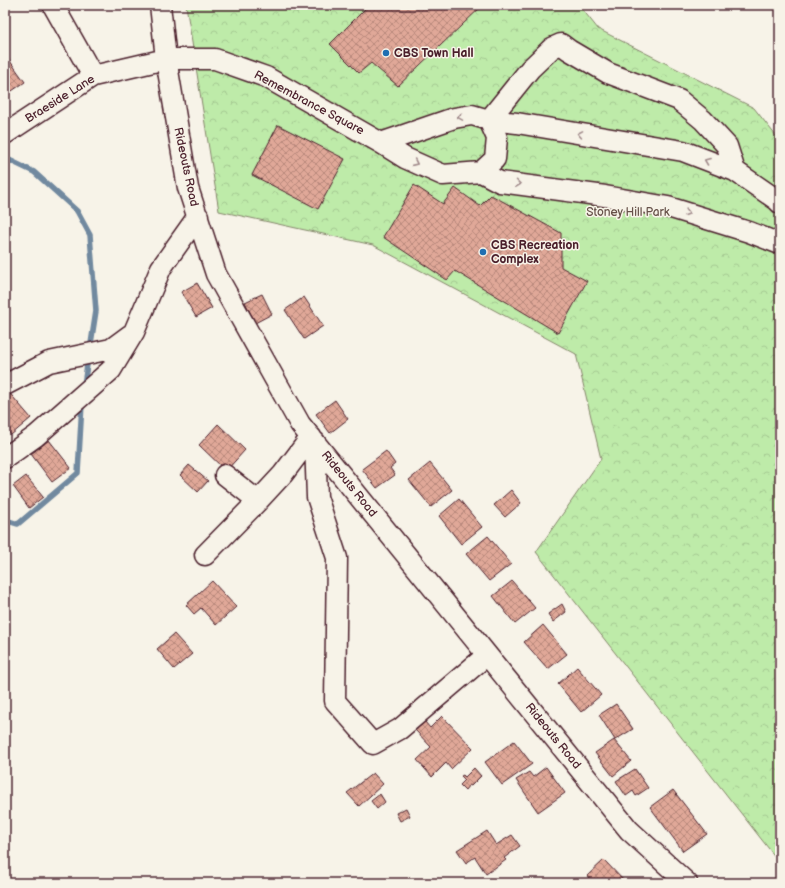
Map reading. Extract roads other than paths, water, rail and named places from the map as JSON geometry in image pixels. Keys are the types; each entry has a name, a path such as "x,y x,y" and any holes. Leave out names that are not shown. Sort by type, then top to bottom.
{"street":[{"path":"53,5 93,76"},
{"name":"Rideouts Road","path":"160,5 166,59 188,188 216,274 300,424 629,830 688,883"},
{"path":"489,120 530,69 552,48 561,44 608,73 679,100 703,120 727,146 735,171"},
{"name":"Braeside Lane","path":"5,134 93,76 166,59"},
{"name":"Remembrance Square","path":"166,59 215,59 266,77 405,158 443,175 481,172"},
{"path":"381,143 454,118 472,115 489,120 517,123 683,152 735,171 779,202"},
{"path":"489,120 497,138 495,159 481,172 500,182 605,196 668,207 749,232 780,244"},
{"path":"5,458 36,436 111,370 134,332 161,268 198,216"},
{"path":"5,385 49,362 111,349 134,332"},
{"path":"205,555 258,501 313,439"},
{"path":"313,439 318,497 337,558 335,701 373,744 400,729 487,654"},
{"path":"225,475 258,501"}],"waterway":[{"path":"5,158 34,172 77,211 90,235 96,311 90,350"},
{"path":"84,385 88,358"},
{"path":"5,520 18,524 78,473 82,404"}],"place":[{"name":"CBS Town Hall","path":"386,53"},
{"name":"CBS Recreation Complex","path":"483,252"}],"park label":[{"name":"Stoney Hill Park","path":"628,212"}]}
